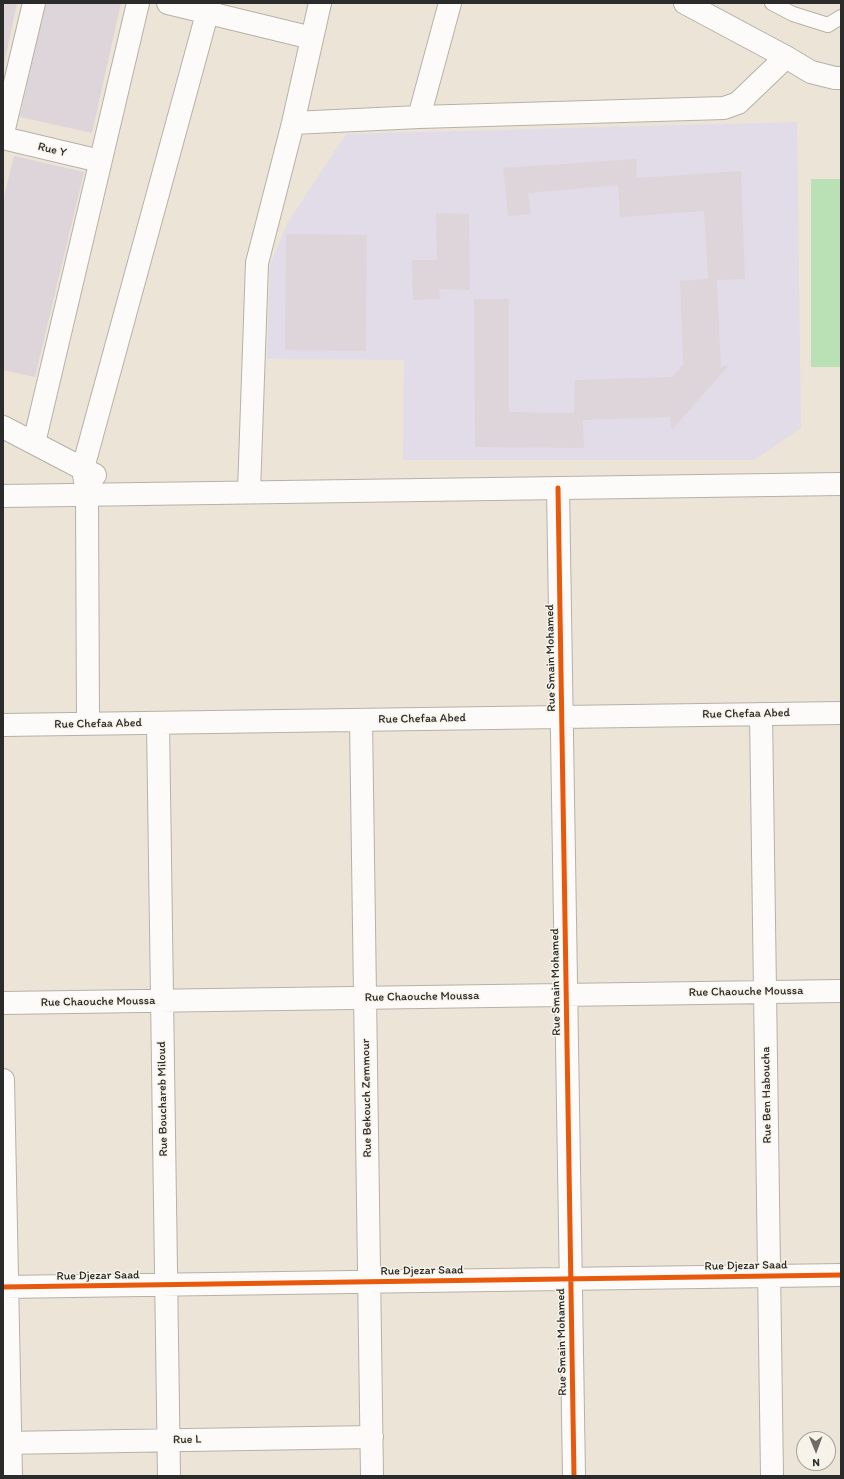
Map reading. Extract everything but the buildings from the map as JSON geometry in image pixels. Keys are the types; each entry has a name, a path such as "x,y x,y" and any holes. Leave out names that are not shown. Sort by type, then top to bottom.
{"street":[{"path":"3,133 34,3"},
{"path":"34,443 138,3"},
{"path":"168,3 209,8 312,38"},
{"path":"249,492 257,263 293,124 320,3"},
{"path":"419,117 450,3"},
{"path":"685,3 811,72 841,78"},
{"path":"88,724 87,494 83,468 209,8"},
{"path":"293,124 419,117 724,108 738,103 786,57"},
{"name":"Rue Y","path":"3,138 100,162"},
{"path":"3,427 83,468 125,494"},
{"path":"3,496 841,484"},
{"name":"Rue Smain Mohamed","path":"558,488 563,717 574,1476"},
{"name":"Rue Chefaa Abed","path":"3,725 841,713"},
{"name":"Rue Ben Haboucha","path":"761,714 772,1476"},
{"name":"Rue Bekouch Zemmour","path":"361,720 372,1476"},
{"name":"Rue Bouchareb Miloud","path":"158,723 168,1476"},
{"name":"Rue Chaouche Moussa","path":"3,1003 841,991"},
{"path":"3,1080 6,1443 11,1476"},
{"name":"Rue Djezar Saad","path":"5,1287 841,1275"},
{"name":"Rue L","path":"6,1443 372,1437"}],"lane":[{"path":"772,3 793,14 828,25 841,17"}],"shaded area":[{"path":"797,122 801,428 754,460 403,460 404,360 267,359 270,265 288,222 346,134"}],"green space":[{"path":"811,179 841,179 841,367 811,367"}],"cycle path":[{"path":"558,488 574,1476"},
{"path":"3,1287 841,1275"}]}
